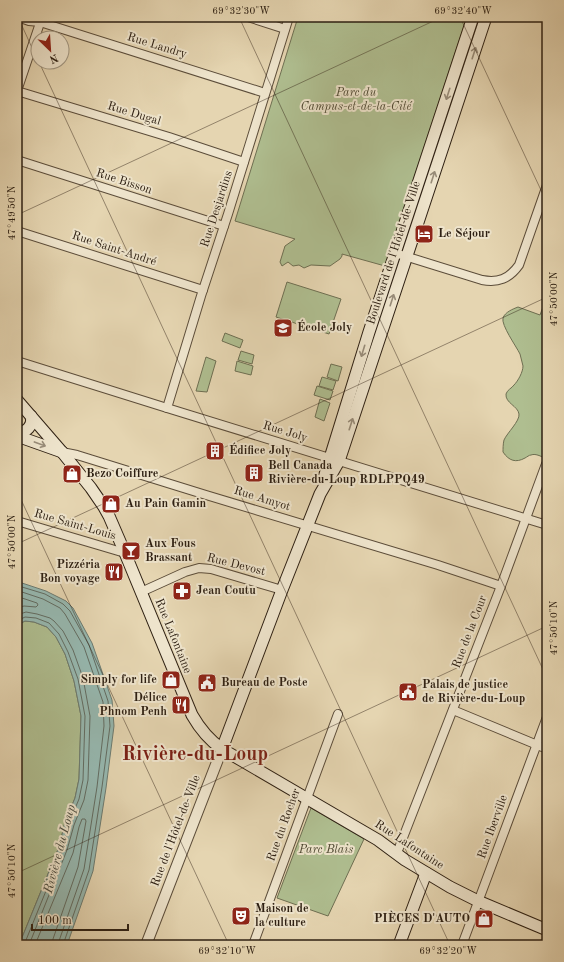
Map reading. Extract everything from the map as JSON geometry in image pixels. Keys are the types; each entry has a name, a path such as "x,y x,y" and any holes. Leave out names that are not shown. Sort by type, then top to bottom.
{"main road":[{"name":"Boulevard de l'Hôtel-de-Ville","path":"334,459 395,253 472,17"},
{"name":"Boulevard de l'Hôtel-de-Ville","path":"307,526 334,459 407,256 486,17"},
{"name":"Rue Lafontaine","path":"17,400 62,452 104,507 125,553 192,715 204,735 222,749 372,836 426,873 450,887 478,901 547,930"},
{"path":"17,435 30,427 32,420 31,416"},
{"name":"Rue Amyot","path":"17,435 62,452"},
{"name":"Rue de l'Hôtel-de-Ville","path":"222,749 307,526"},
{"path":"399,945 426,873"}],"street":[{"name":"Rue Landry","path":"18,17 29,21 41,20 265,93"},
{"path":"248,17 285,29"},
{"name":"Rue Desjardins","path":"167,408 289,17"},
{"path":"17,91 41,20"},
{"name":"Rue Dugal","path":"17,91 169,137 244,162"},
{"name":"Rue Bisson","path":"17,160 224,226"},
{"path":"395,253 482,280 497,281 503,279 512,273 519,265 547,185"},
{"name":"Rue Saint-André","path":"17,231 203,290"},
{"name":"Rue Joly","path":"17,361 547,525"},
{"name":"Rue Amyot","path":"62,452 77,455 206,496 438,565 501,586"},
{"name":"Rue de la Cour","path":"397,853 501,586 546,464"},
{"name":"Rue Saint-Louis","path":"17,521 125,553"},
{"name":"Rue Devost","path":"141,592 185,572 199,568 282,590"},
{"path":"453,710 547,749"},
{"name":"Rue du Rocher","path":"253,945 338,714"},
{"name":"Rue Iberville","path":"462,945 547,716"},
{"name":"Rue de l'Hôtel-de-Ville","path":"146,945 222,749"},
{"path":"545,945 547,939"}],"green space":[{"name":"Parc du Campus-et-de-la-Cité","path":"298,17 467,17 385,266 342,254 340,259 330,266 311,265 304,268 299,265 293,266 288,262 282,266 280,262 285,246 295,239 235,221"},
{"path":"287,282 341,299 329,334 276,317"},
{"path":"547,296 547,459 535,454 516,461 510,459 503,452 504,440 519,417 518,411 507,400 506,394 507,391 519,379 523,366 520,354 506,330 503,318 507,312 518,307 540,315"},
{"path":"225,333 243,340 240,348 222,341"},
{"path":"241,351 254,355 252,364 238,360"},
{"path":"206,357 216,361 207,392 196,391"},
{"path":"237,361 253,366 251,375 235,371"},
{"path":"331,364 342,367 338,381 327,377"},
{"path":"322,377 336,381 333,390 319,386"},
{"path":"317,386 333,391 330,400 314,395"},
{"path":"320,399 330,403 324,421 315,417"},
{"path":"25,621 34,622 47,627 56,637 65,654 74,681 81,716 79,779 75,798 65,822 59,847 19,945 17,945 17,860 19,830 17,821 17,625"},
{"name":"Parc Blais","path":"311,808 364,839 328,916 277,898"}],"water":[{"name":"Rivière du Loup","path":"22,583 46,591 66,601 73,608 92,643 112,700 114,726 93,871 67,945 19,945 59,847 65,822 75,798 79,779 81,716 74,681 65,654 56,637 47,627 34,622 25,621 17,625 17,584"}],"place":[{"name":"Le Séjour","path":"424,234"},
{"name":"École Joly","path":"283,328"},
{"name":"Édifice Joly","path":"215,451"},
{"name":"Bell Canada Rivière-du-Loup RDLPPQ49","path":"254,473"},
{"name":"Bezo Coiffure","path":"72,474"},
{"name":"Au Pain Gamin","path":"111,504"},
{"name":"Aux Fous Brassant","path":"131,551"},
{"name":"Pizzéria Bon voyage","path":"114,572"},
{"name":"Jean Coutu","path":"182,591"},
{"name":"Simply for life","path":"171,680"},
{"name":"Bureau de Poste","path":"207,683"},
{"name":"Palais de justice de Rivière-du-Loup","path":"408,692"},
{"name":"Délice Phnom Penh","path":"181,705"},
{"name":"Maison de la culture","path":"241,916"},
{"name":"PIÈCES D'AUTO","path":"484,919"}],"district":[{"name":"Rivière-du-Loup","path":"195,755"}]}
